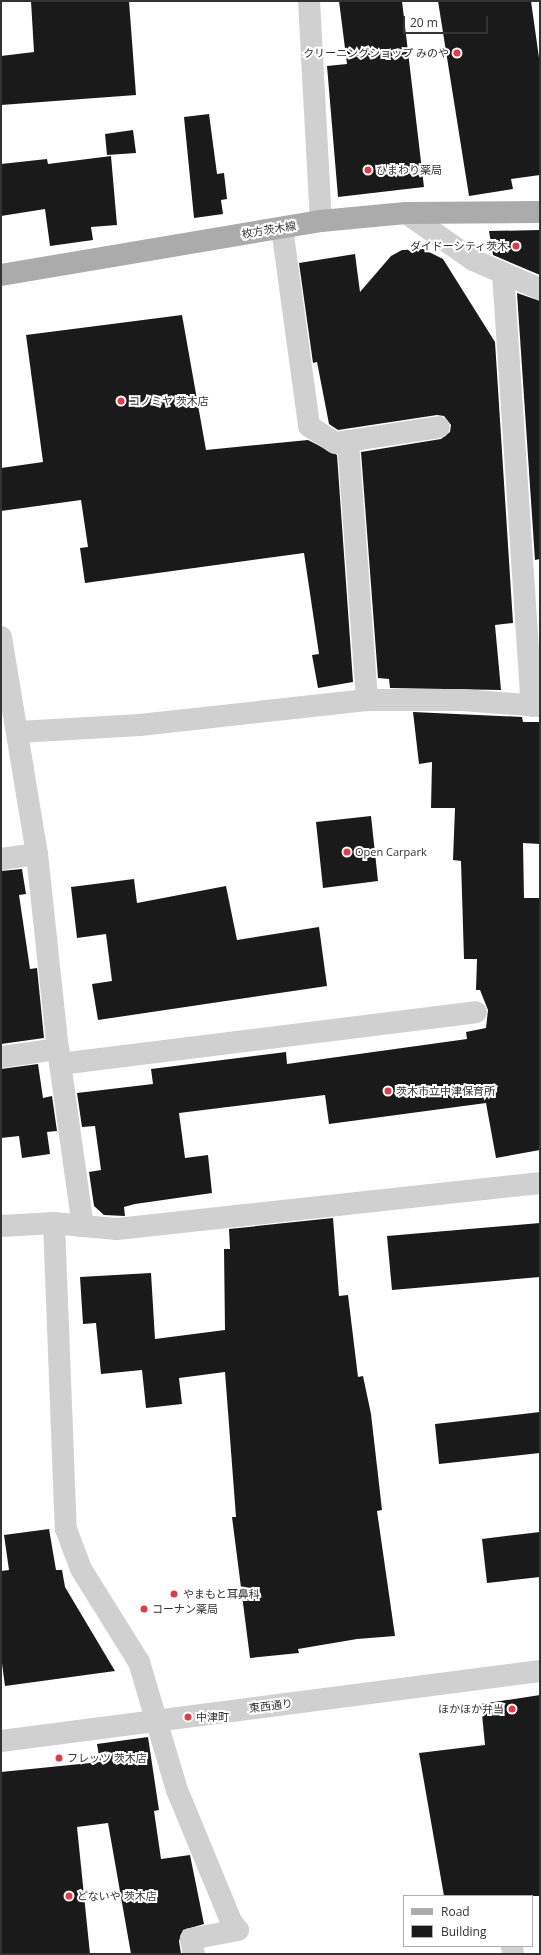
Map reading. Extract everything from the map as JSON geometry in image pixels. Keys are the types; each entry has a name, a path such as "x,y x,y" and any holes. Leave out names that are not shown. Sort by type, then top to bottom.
{"main road":[{"name":"枚方茨木線","path":"1,275 321,221 406,214 540,212"}],"street":[{"path":"309,1 321,221"},
{"path":"406,214 473,260 540,289"},
{"path":"282,228 309,426 335,443 438,427"},
{"path":"18,732 140,725 368,700 462,700 536,706 503,273"},
{"path":"348,441 368,700"},
{"path":"1,637 18,732 37,854 59,1057 83,1226"},
{"path":"1,859 37,854"},
{"path":"1,1057 59,1057 476,1012"},
{"path":"1,1226 54,1223 117,1229 540,1183"},
{"path":"54,1223 66,1529 81,1569 140,1662 159,1721 177,1790 231,1922 238,1930 191,1939 194,1954"},
{"name":"東西通り","path":"1,1741 540,1671"}],"building":[{"path":"31,1 129,1 136,95 1,105 1,56 34,52"},
{"path":"339,1 402,1 424,187 338,197 327,66 347,64"},
{"path":"438,1 531,1 540,65 540,175 511,179 513,189 469,196"},
{"path":"209,114 217,174 224,173 227,199 221,200 223,214 194,218 184,117"},
{"path":"133,130 136,153 107,155 105,134"},
{"path":"111,156 117,225 91,227 93,240 50,246 45,209 1,216 1,164 47,159 48,164"},
{"name":"ダイドーシティ茨木","path":"540,230 540,275 493,255 489,231"},
{"path":"423,249 443,259 495,342 513,623 495,625 501,690 390,688 389,679 378,678 361,452 441,439 450,432 451,425 444,416 437,415 338,430 329,424 317,362 313,363 299,263 355,254 360,292 391,256 402,250"},
{"path":"517,293 540,301 540,559 535,560"},
{"path":"182,315 206,450 308,440 337,455 353,682 318,688 312,655 319,654 304,553 85,583 80,548 88,547 81,500 1,511 1,468 43,462 26,335"},
{"path":"413,712 522,717 523,722 540,722 540,844 523,843 524,898 540,898 540,1150 496,1158 486,1103 329,1124 325,1095 179,1113 185,1158 208,1155 212,1193 135,1204 124,1207 125,1216 104,1215 94,1206 89,1172 101,1170 95,1126 82,1127 77,1093 153,1084 151,1069 286,1052 287,1064 467,1039 466,1032 486,1028 488,1010 480,990 476,990 477,959 464,959 461,861 453,860 455,808 431,808 432,762 419,764"},
{"name":"Open Carpark","path":"371,816 378,881 323,888 316,822"},
{"path":"22,869 26,894 19,895 30,969 37,968 44,1038 1,1044 1,871"},
{"path":"134,879 137,903 226,886 237,940 319,927 327,986 98,1020 92,984 112,981 106,934 77,938 71,887"},
{"path":"38,1064 43,1098 52,1096 57,1131 47,1132 50,1154 22,1158 19,1136 1,1138 1,1069"},
{"path":"333,1218 339,1296 348,1295 358,1377 363,1376 371,1414 382,1510 377,1511 395,1636 357,1639 298,1649 299,1653 250,1658 232,1517 236,1517 225,1372 179,1378 182,1404 146,1408 142,1370 101,1374 96,1323 83,1324 80,1277 151,1273 155,1339 225,1330 224,1249 230,1249 229,1229"},
{"path":"540,1223 540,1277 392,1290 387,1236"},
{"path":"540,1412 540,1453 439,1464 435,1424"},
{"path":"49,1529 56,1570 62,1570 65,1587 115,1671 5,1686 1,1656 1,1571 9,1570 4,1535"},
{"path":"540,1532 540,1577 487,1583 482,1539"},
{"path":"540,1695 540,1896 444,1895 419,1753 485,1745 481,1704"},
{"path":"148,1737 159,1810 154,1811 161,1859 190,1855 204,1924 183,1930 179,1941 181,1954 131,1954 108,1823 77,1827 90,1954 1,1954 1,1772 100,1762 97,1744"}],"place":[{"name":"クリーニングショップ みのや","path":"457,53"},
{"name":"ひまわり薬局","path":"368,170"},
{"name":"ダイドーシティ茨木","path":"516,246"},
{"name":"コノミヤ 茨木店","path":"121,401"},
{"name":"Open Carpark","path":"347,852"},
{"name":"茨木市立中津保育所","path":"388,1091"},
{"name":"やまもと耳鼻科","path":"174,1594"},
{"name":"コーナン薬局","path":"144,1609"},
{"name":"ほかほか弁当","path":"512,1709"},
{"name":"中津町","path":"188,1717"},
{"name":"フレッツ 茨木店","path":"59,1758"},
{"name":"どないや 茨木店","path":"69,1896"}]}
